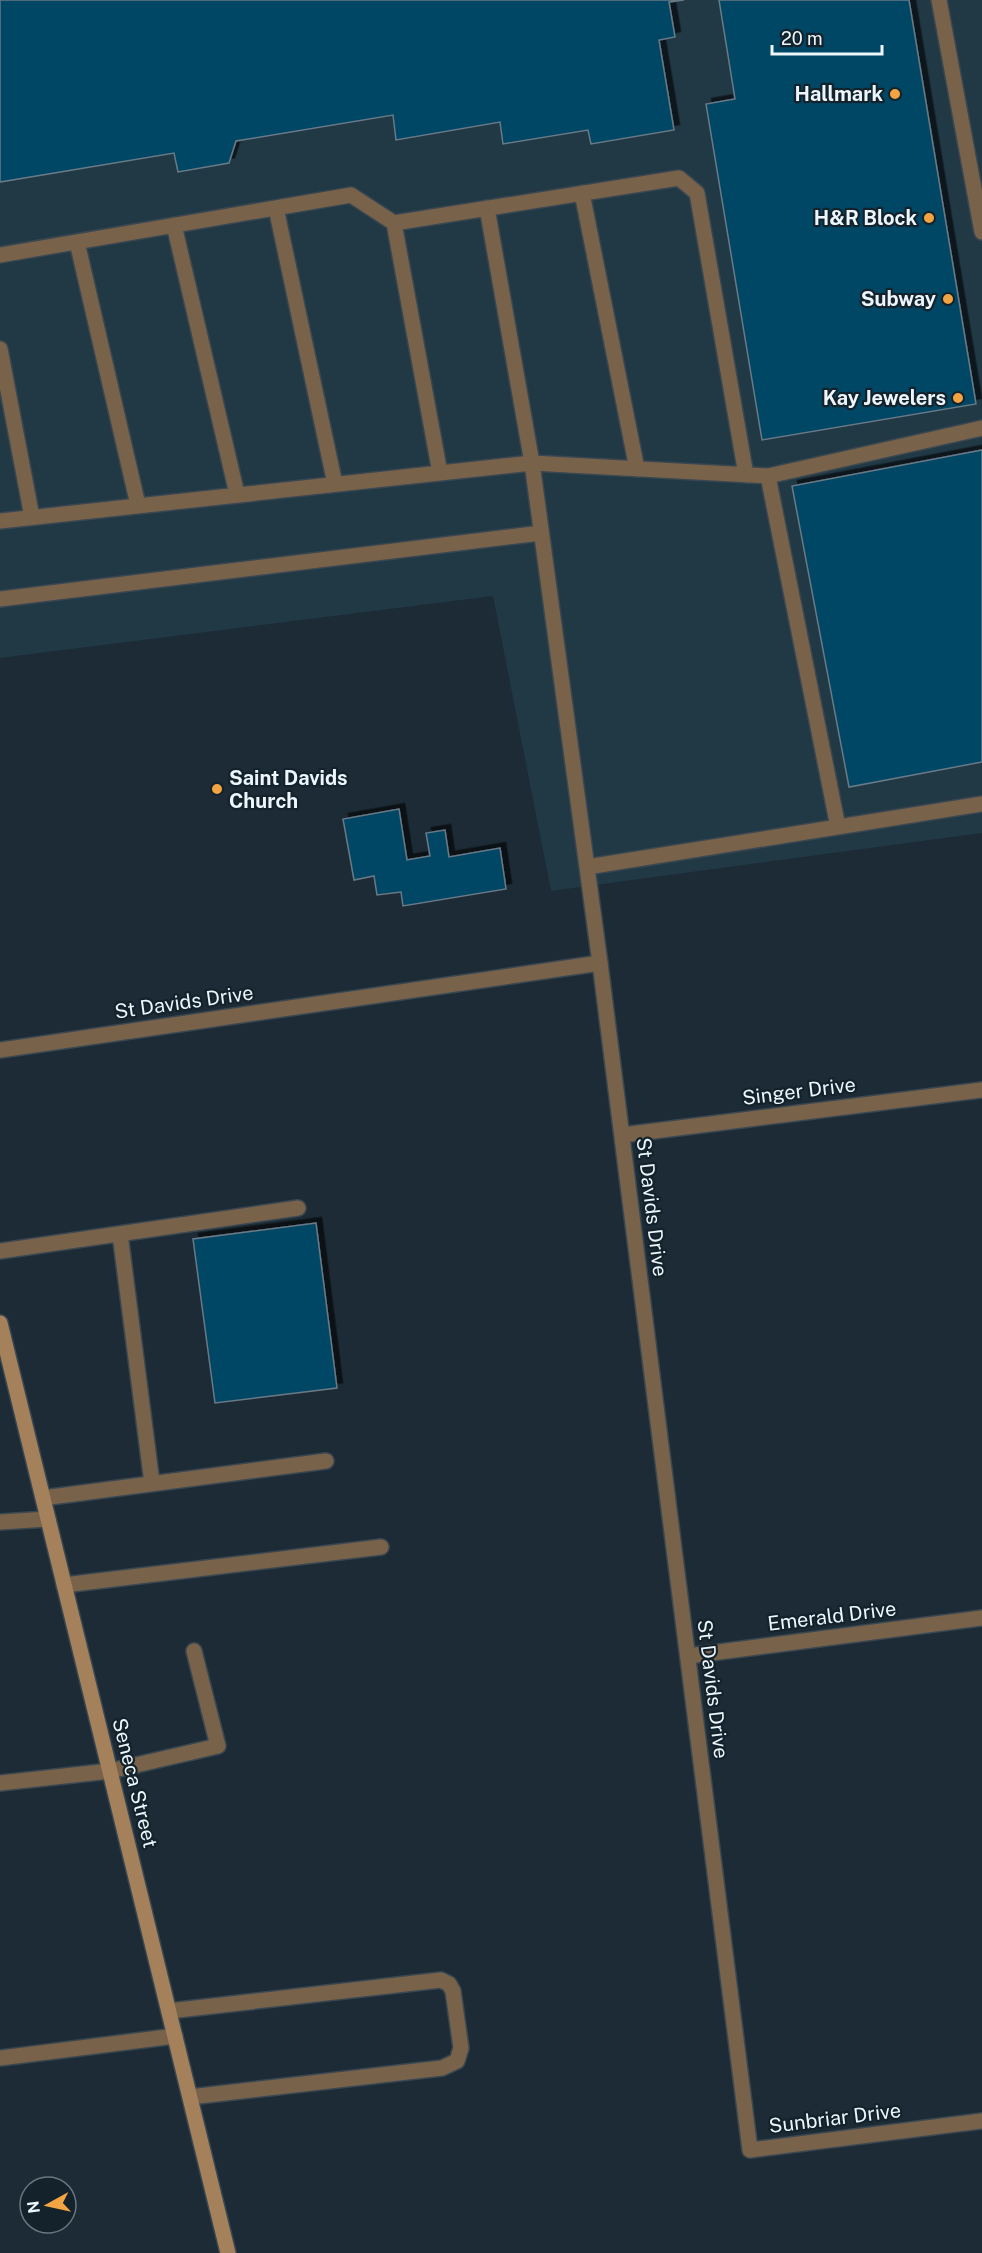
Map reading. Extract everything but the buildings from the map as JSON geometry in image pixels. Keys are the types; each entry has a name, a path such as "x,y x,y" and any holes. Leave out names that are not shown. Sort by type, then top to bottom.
{"street":[{"path":"939,0 982,232"},
{"path":"0,255 351,195 394,223 679,178 697,193 746,475"},
{"path":"582,193 637,469"},
{"path":"276,208 335,484"},
{"path":"487,208 532,463 600,963"},
{"path":"394,223 440,473"},
{"path":"174,225 237,494"},
{"path":"77,242 138,505"},
{"path":"0,349 32,517"},
{"path":"0,521 532,463 768,476 982,428"},
{"path":"768,476 838,827"},
{"path":"0,599 542,533"},
{"path":"587,867 982,804"},
{"name":"St Davids Drive","path":"0,1050 600,963 738,2058"},
{"name":"Singer Drive","path":"622,1135 982,1090"},
{"path":"0,1251 298,1208"},
{"path":"120,1234 153,1484"},
{"name":"Seneca Street","path":"0,1323 228,2253"},
{"path":"43,1498 326,1461"},
{"path":"0,1522 48,1519"},
{"path":"64,1585 381,1547"},
{"name":"Emerald Drive","path":"688,1656 982,1618"},
{"path":"0,1783 110,1771 218,1746 194,1651"},
{"path":"169,2011 441,1980 449,1984 453,1991 461,2048 457,2061 442,2068 190,2097"},
{"path":"0,2058 175,2036"},
{"name":"Sunbriar Drive","path":"738,2058 750,2150 982,2121"}],"shaded area":[{"path":"0,0 982,0 982,833 551,891 493,596 0,658"}],"place":[{"name":"Hallmark","path":"895,94"},
{"name":"H&R Block","path":"929,218"},
{"name":"Subway","path":"948,299"},
{"name":"Kay Jewelers","path":"958,398"},
{"name":"Saint Davids Church","path":"217,789"}]}
